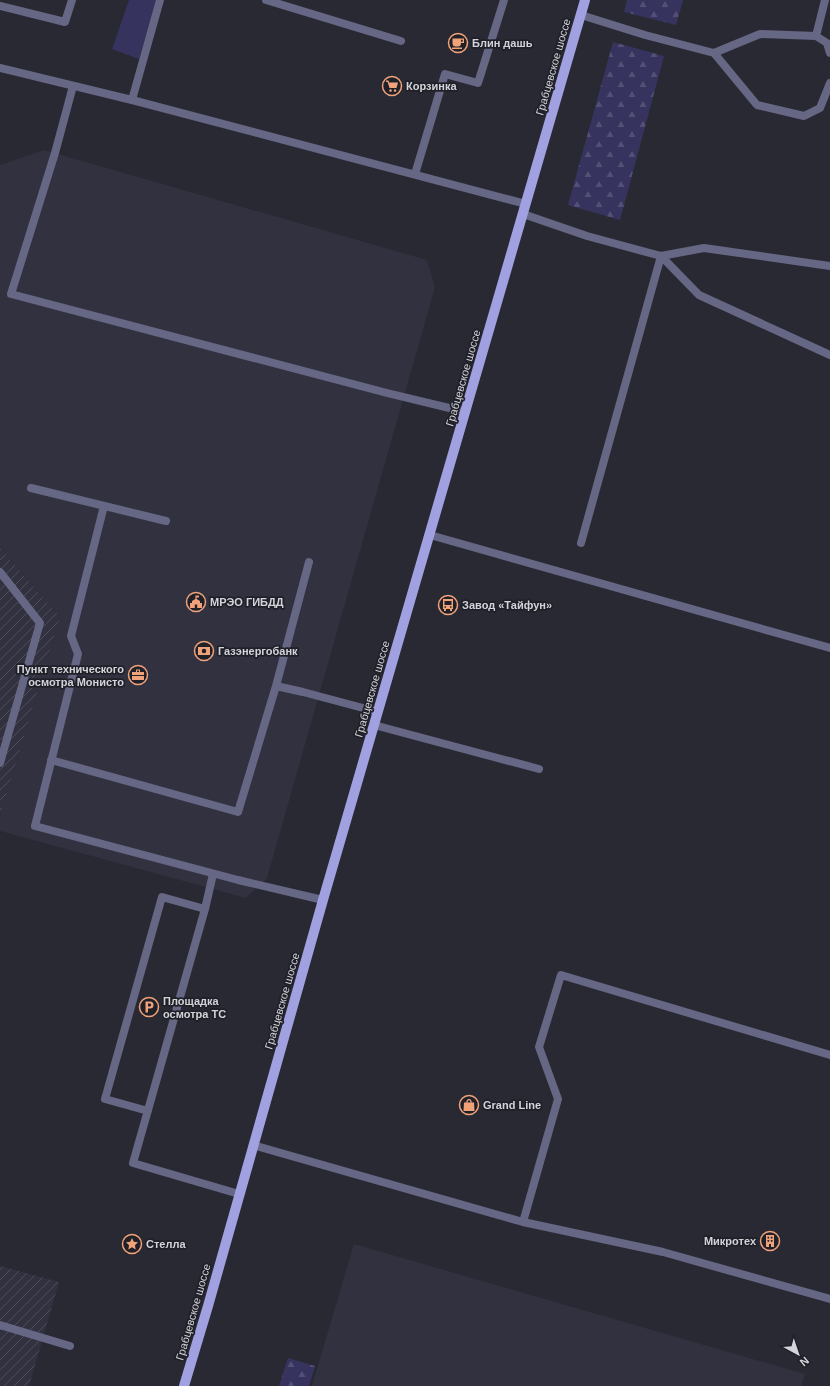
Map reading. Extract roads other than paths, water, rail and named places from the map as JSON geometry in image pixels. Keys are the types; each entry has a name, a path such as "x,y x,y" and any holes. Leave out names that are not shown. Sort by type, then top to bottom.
{"main road":[{"name":"Грабцевское шоссе","path":"184,1386 323,900 585,0"}],"street":[{"path":"0,6 65,22 72,0"},
{"path":"132,100 160,0"},
{"path":"266,0 401,41"},
{"path":"415,174 445,74 478,83 504,0"},
{"path":"816,36 825,0"},
{"path":"580,15 714,53 757,105 804,116 820,108 830,83"},
{"path":"714,53 760,34 816,36 827,43 830,52"},
{"path":"0,68 132,100 415,174 524,209 587,236 661,256 704,248 830,266"},
{"path":"73,86 11,294 466,412"},
{"path":"661,256 699,295 830,355"},
{"path":"581,543 661,256"},
{"path":"32,488 166,521"},
{"path":"104,506 71,636 78,654 35,826 213,874 323,900"},
{"path":"430,534 830,648"},
{"path":"51,760 238,812 276,686 309,562"},
{"path":"0,572 40,623 0,763"},
{"path":"276,686 378,712"},
{"path":"374,725 539,769"},
{"path":"213,874 205,909 133,1163 239,1194"},
{"path":"148,1111 105,1099 155,919 162,897 205,909"},
{"path":"523,1222 558,1099 538,1047 561,975 830,1055"},
{"path":"253,1145 523,1222 663,1252 830,1299"},
{"path":"0,1325 70,1346"}],"place":[{"name":"Блин дашь","path":"458,43"},
{"name":"Корзинка","path":"392,86"},
{"name":"МРЭО ГИБДД","path":"196,602"},
{"name":"Завод «Тайфун»","path":"448,605"},
{"name":"Газэнергобанк","path":"204,651"},
{"name":"Пункт технического осмотра Монисто","path":"138,675"},
{"name":"Площадка осмотра ТС","path":"149,1007"},
{"name":"Grand Line","path":"469,1105"},
{"name":"Микротех","path":"770,1241"},
{"name":"Стелла","path":"132,1244"}]}
